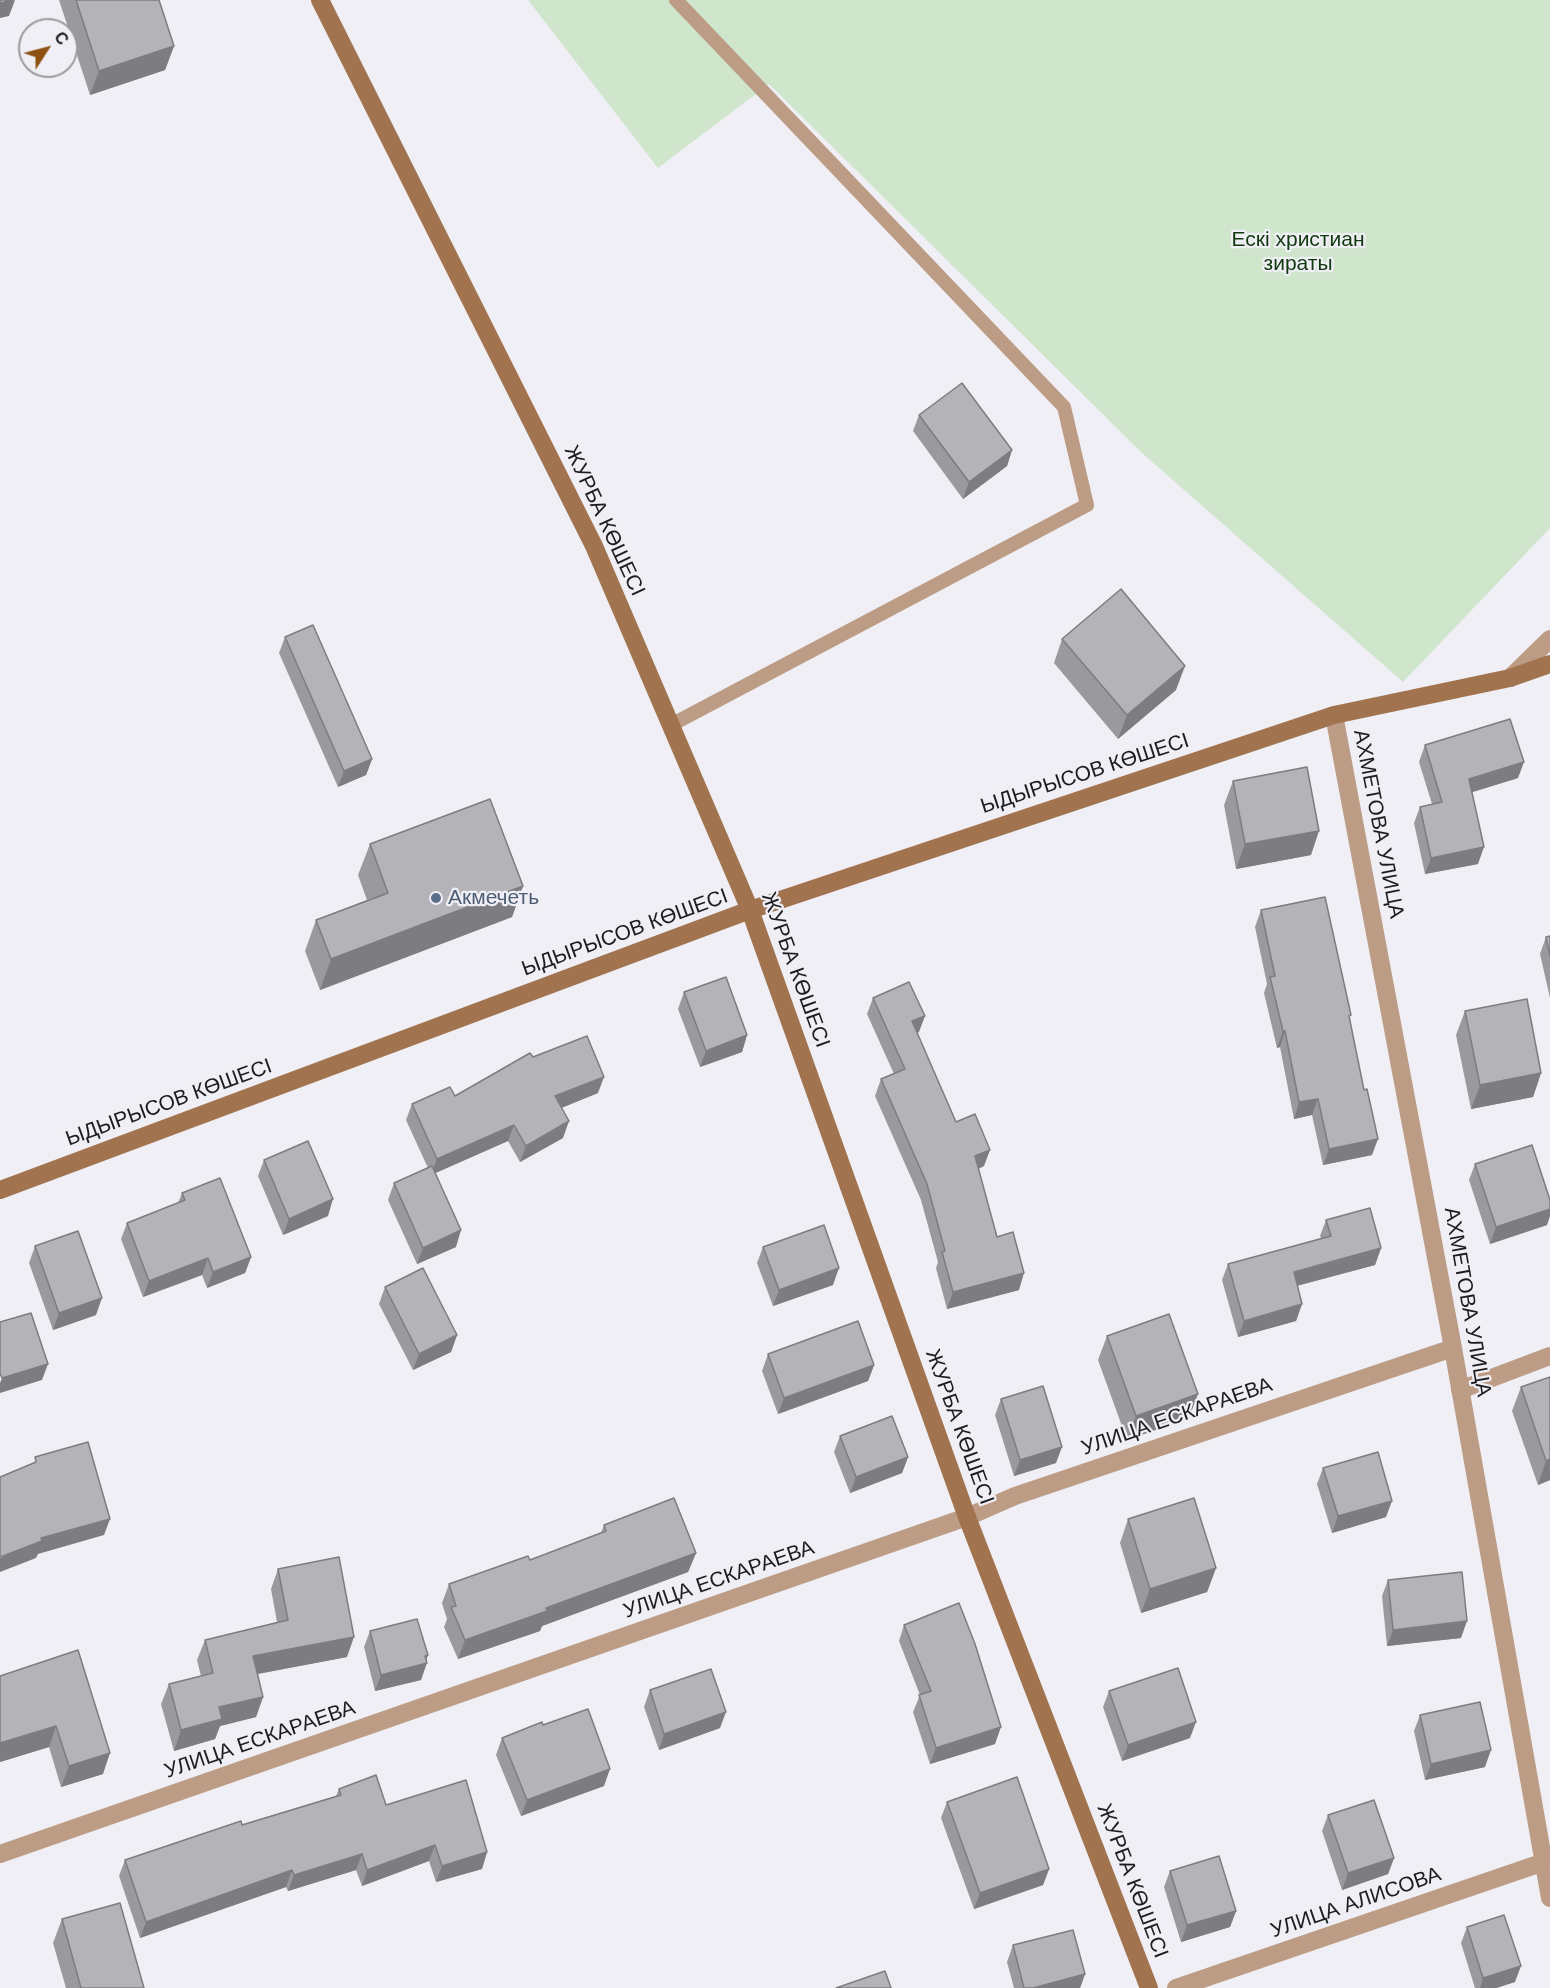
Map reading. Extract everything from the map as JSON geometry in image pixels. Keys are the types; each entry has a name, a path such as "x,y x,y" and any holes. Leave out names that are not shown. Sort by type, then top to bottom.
{"street":[{"name":"ЖУРБА КӨШЕСІ","path":"320,0 594,546 750,910 967,1517 1149,1988"},
{"path":"1510,678 1550,639"},
{"name":"ЫДЫРЫСОВ КӨШЕСІ","path":"0,1190 750,910 1334,715 1510,678 1550,664"},
{"name":"АХМЕТОВА УЛИЦА","path":"1334,715 1547,1861 1550,1898"},
{"name":"УЛИЦА ЕСКАРАЕВА","path":"0,1854 967,1517 1027,1492 1453,1348"},
{"path":"1460,1390 1550,1356"},
{"name":"УЛИЦА АЛИСОВА","path":"1176,1988 1547,1861"}],"lane":[{"path":"671,725 1087,505 1064,408 676,0"}],"green space":[{"name":"Ескі христиан зираты","path":"528,0 1550,0 1550,528 1403,682 1142,453 769,84 658,168"}],"building":[{"path":"76,0 159,0 174,46 99,71"},
{"path":"962,383 1012,450 969,482 919,415"},
{"path":"1121,589 1185,666 1127,715 1062,639"},
{"path":"313,625 372,759 344,771 285,637"},
{"path":"1510,719 1524,762 1469,779 1484,847 1431,858 1420,807 1442,802 1425,745"},
{"path":"1307,767 1319,831 1245,844 1233,781"},
{"path":"490,799 523,886 331,959 316,920 388,893 370,844"},
{"path":"1325,897 1351,1015 1349,1016 1364,1090 1367,1089 1378,1139 1329,1149 1318,1099 1299,1102 1285,1031 1283,1031 1270,977 1275,976 1261,910"},
{"path":"1550,936 1550,956 1546,937"},
{"path":"726,977 747,1035 706,1051 684,992"},
{"path":"909,982 925,1016 912,1021 956,1122 975,1114 990,1150 975,1156 997,1237 1013,1232 1024,1273 953,1292 942,1252 945,1251 927,1184 881,1079 905,1069 873,998"},
{"path":"1527,999 1541,1073 1480,1085 1465,1011"},
{"path":"587,1036 604,1077 555,1096 569,1121 526,1146 514,1125 437,1159 412,1104 450,1087 455,1096 530,1053 533,1057"},
{"path":"308,1141 333,1199 289,1219 264,1160"},
{"path":"1532,1145 1550,1200 1550,1209 1496,1227 1475,1164"},
{"path":"432,1166 461,1230 423,1248 394,1183"},
{"path":"220,1178 251,1257 213,1272 208,1258 149,1281 127,1223 185,1200 182,1193"},
{"path":"1370,1208 1381,1248 1294,1272 1302,1304 1244,1321 1228,1264 1331,1236 1326,1220"},
{"path":"824,1225 839,1268 779,1290 763,1247"},
{"path":"78,1231 102,1298 59,1313 35,1246"},
{"path":"423,1268 457,1335 419,1354 385,1287"},
{"path":"31,1313 48,1364 2,1378 0,1373 0,1322"},
{"path":"1169,1314 1198,1394 1136,1416 1107,1336"},
{"path":"858,1321 874,1365 784,1398 768,1354"},
{"path":"1550,1377 1550,1459 1546,1461 1521,1387"},
{"path":"1043,1386 1062,1447 1020,1460 1001,1399"},
{"path":"892,1416 908,1457 856,1477 840,1436"},
{"path":"88,1442 110,1519 41,1538 42,1541 0,1557 0,1477 36,1462 35,1457"},
{"path":"1378,1452 1392,1501 1338,1516 1323,1468"},
{"path":"674,1498 696,1553 465,1640 451,1607 456,1606 449,1584 528,1556 530,1560 606,1531 604,1525"},
{"path":"1194,1498 1216,1568 1150,1589 1128,1519"},
{"path":"339,1557 354,1637 253,1656 263,1697 219,1707 222,1719 181,1730 169,1684 213,1673 205,1640 288,1620 278,1569"},
{"path":"1462,1572 1467,1621 1393,1630 1388,1580"},
{"path":"959,1603 975,1644 1001,1727 936,1748 919,1695 931,1691 904,1625"},
{"path":"417,1619 428,1655 425,1656 427,1663 381,1675 370,1631"},
{"path":"78,1650 110,1753 69,1766 56,1726 0,1743 0,1676"},
{"path":"1178,1668 1196,1722 1128,1745 1109,1691"},
{"path":"711,1669 726,1712 664,1734 650,1690"},
{"path":"1480,1702 1491,1750 1431,1764 1420,1715"},
{"path":"588,1709 610,1769 527,1800 502,1738 542,1722 543,1725"},
{"path":"376,1775 386,1805 466,1780 487,1852 442,1866 435,1845 367,1870 362,1854 294,1875 292,1870 146,1922 125,1860 241,1821 242,1825 341,1795 339,1789"},
{"path":"1017,1777 1049,1869 980,1893 947,1802"},
{"path":"1374,1800 1394,1858 1348,1873 1328,1815"},
{"path":"1219,1856 1236,1911 1187,1925 1170,1871"},
{"path":"120,1903 144,1988 81,1988 62,1919"},
{"path":"1504,1915 1521,1966 1483,1978 1467,1927"},
{"path":"1073,1930 1085,1974 1033,1988 1024,1988 1013,1945"},
{"path":"885,1971 891,1988 836,1988"}],"place":[{"name":"Акмечеть","path":"436,898"}]}
